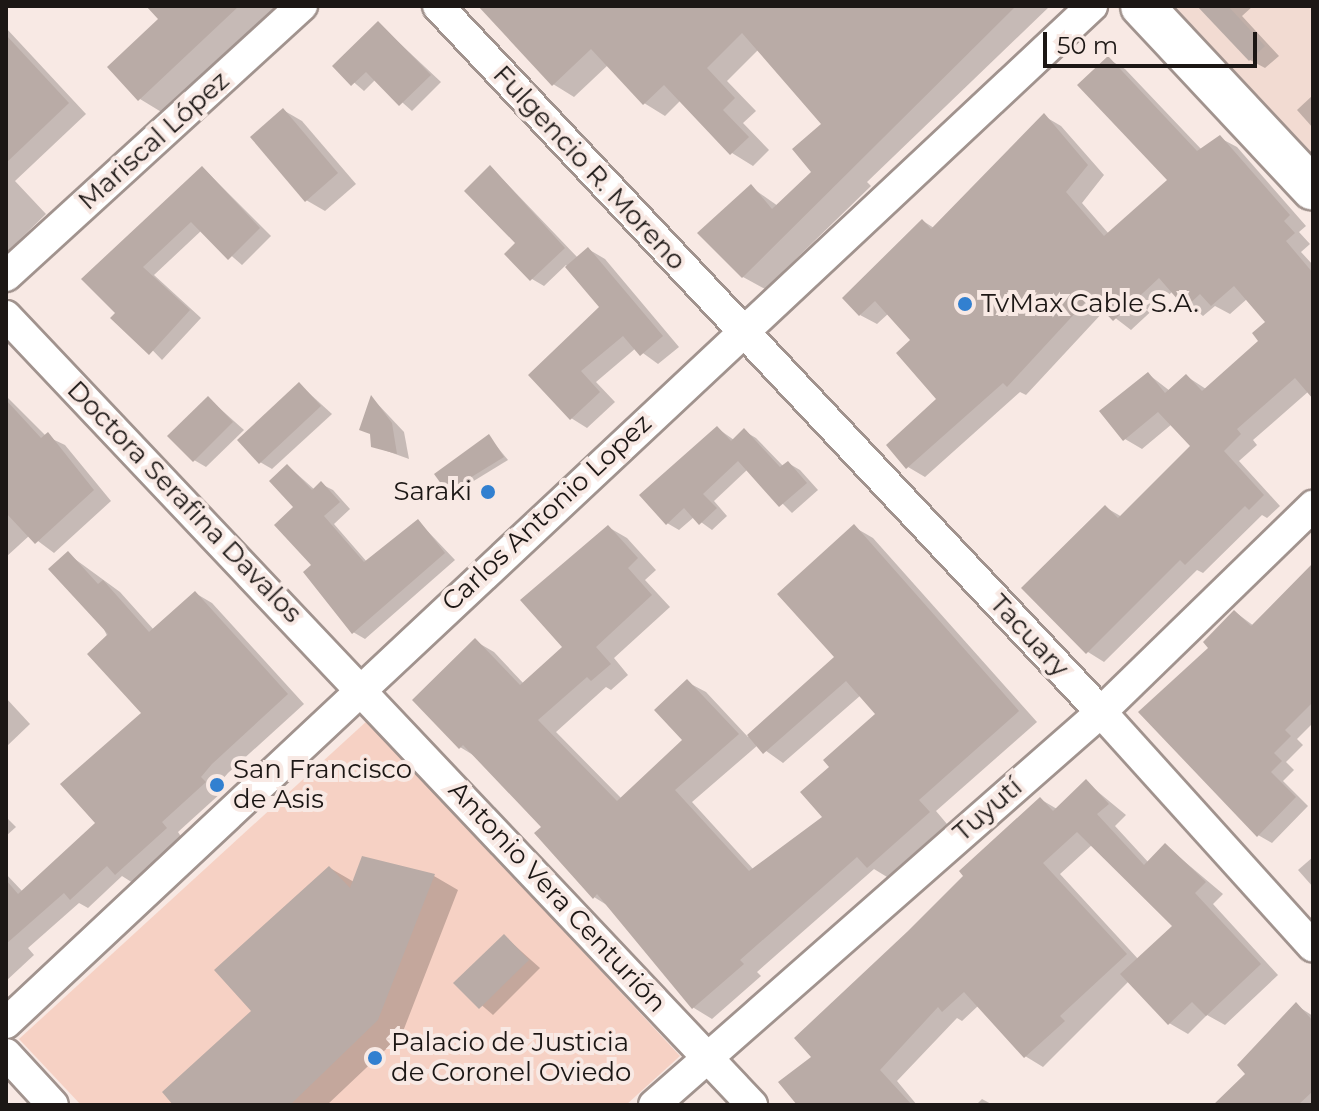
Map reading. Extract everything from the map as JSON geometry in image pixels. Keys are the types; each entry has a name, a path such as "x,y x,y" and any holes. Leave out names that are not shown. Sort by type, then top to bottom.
{"main road":[{"path":"1142,6 1313,189"}],"street":[{"name":"Mariscal López","path":"6,276 302,6"},
{"name":"Fulgencio R. Moreno","path":"438,6 740,331"},
{"name":"Carlos Antonio Lopez","path":"6,1023 740,331 1092,6"},
{"name":"Doctora Serafina Davalos","path":"6,316 361,688"},
{"name":"Tacuary","path":"740,331 1101,712 1313,947"},
{"name":"Tuyutí","path":"654,1105 706,1056 1101,712 1313,506"},
{"name":"Antonio Vera Centurión","path":"361,688 752,1105"},
{"path":"6,1054 53,1105"}],"shaded area":[{"path":"1169,6 1313,6 1313,162"},
{"path":"368,720 680,1056 626,1105 81,1105 19,1039"}],"building":[{"path":"146,6 239,6 138,101 107,67 158,19"},
{"path":"478,6 1016,6 742,278 697,233 751,184 772,209 811,172 792,149 821,124 742,33 707,68 735,98 723,110 749,137 730,155 664,85 643,105 591,49 552,86"},
{"path":"1197,6 1228,6 1265,46 1249,61"},
{"path":"378,21 431,75 399,106 366,72 351,86 332,66"},
{"path":"6,35 69,103 6,163"},
{"path":"1108,56 1197,151 1220,135 1290,215 1284,221 1295,233 1286,241 1313,273 1313,399 1295,378 1237,429 1241,434 1224,451 1264,495 1249,510 1245,506 1185,565 1180,560 1086,654 1021,588 1105,505 1118,518 1190,446 1158,412 1123,441 1099,411 1148,372 1165,393 1186,374 1202,391 1258,341 1252,333 1265,322 1234,286 1211,306 1200,294 1185,308 1159,278 1113,321 1090,297 1007,387 1003,383 906,469 886,445 936,399 896,353 910,340 875,301 859,316 842,298 922,219 931,229 1044,113 1088,165 1066,192 1104,236 1167,180 1077,85"},
{"path":"283,108 338,173 305,202 250,137"},
{"path":"490,165 565,248 530,281 504,254 515,243 464,191"},
{"path":"202,166 260,228 228,260 191,222 143,267 190,310 149,355 110,318 115,313 81,279"},
{"path":"588,247 663,336 640,356 623,336 581,371 600,392 570,420 528,375 599,307 565,267"},
{"path":"299,382 321,406 259,464 237,440"},
{"path":"371,395 392,423 397,454 371,447 370,434 359,430"},
{"path":"208,396 233,422 193,462 167,436"},
{"path":"6,400 41,438 48,432 94,490 35,544 6,513"},
{"path":"717,426 731,441 744,428 780,467 788,461 807,483 779,507 738,461 703,494 717,508 699,525 684,508 666,525 639,495"},
{"path":"489,434 504,457 447,492 434,474"},
{"path":"287,464 312,490 321,481 340,502 324,516 364,562 418,519 445,553 352,634 303,572 311,565 274,525 293,507 269,481"},
{"path":"854,524 1019,711 919,800 930,812 867,868 857,857 740,960 744,964 692,1009 597,894 593,899 534,833 541,827 463,745 459,749 412,700 475,638 520,685 562,647 520,600 608,525 638,558 628,568 652,595 596,647 611,664 591,681 587,677 538,720 617,801 682,740 654,710 687,679 739,734 675,790 749,871 822,817 800,792 829,767 823,760 875,714 846,681 763,754 747,735 834,657 777,594"},
{"path":"68,551 98,584 103,580 149,632 195,591 288,694 212,764 201,777 206,782 162,822 167,828 115,875 107,866 70,900 64,893 6,944 6,880 18,894 95,823 60,784 141,713 87,654 108,634 48,569"},
{"path":"1313,563 1313,702 1285,730 1291,736 1274,753 1282,761 1271,772 1296,797 1257,837 1138,712 1208,648 1203,642 1234,610 1251,626"},
{"path":"1086,779 1109,804 1097,814 1144,865 1165,843 1206,882 1195,893 1261,964 1206,1016 1192,1002 1168,1025 1120,974 1172,926 1077,832 1043,863 1127,954 1060,1016 1065,1021 1024,1058 964,992 942,1012 938,1007 880,1070 912,1105 797,1105 778,1082 811,1057 794,1038 963,876 959,871 1040,797 1053,811"},
{"path":"362,856 435,874 378,1020 290,1105 173,1105 162,1092 251,1011 214,970 329,866 350,888"},
{"path":"504,934 529,960 479,1009 453,983"},
{"path":"1296,1002 1313,1021 1313,1091 1298,1105 1213,1105 1245,1074 1237,1065"}],"place":[{"name":"TvMax Cable S.A.","path":"965,304"},
{"name":"Saraki","path":"488,492"},
{"name":"San Francisco de Asis","path":"217,785"},
{"name":"Palacio de Justicia de Coronel Oviedo","path":"375,1058"}]}
